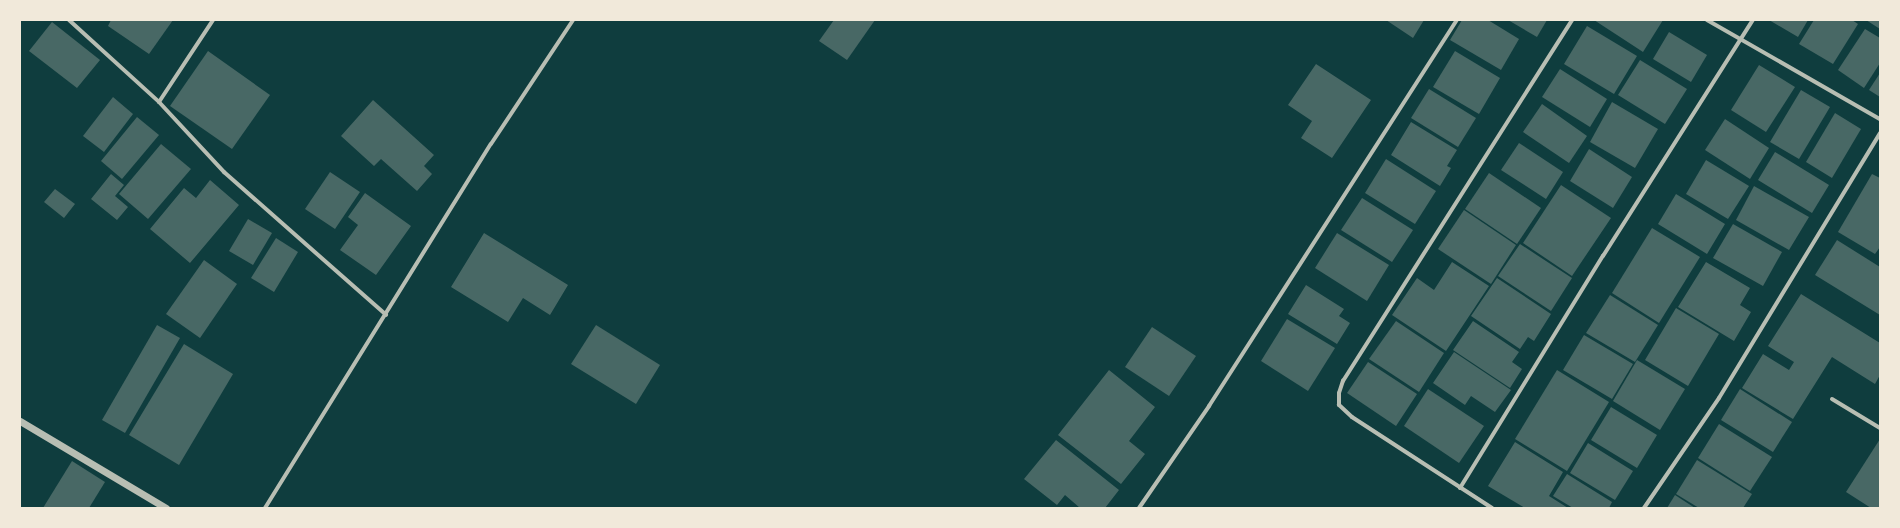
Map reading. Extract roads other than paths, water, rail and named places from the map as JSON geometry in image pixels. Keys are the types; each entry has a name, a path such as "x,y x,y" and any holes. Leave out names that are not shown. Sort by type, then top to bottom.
{"street":[{"path":"70,20 159,102 224,172 386,315"},
{"path":"159,102 213,20"},
{"path":"265,508 491,144 573,20"},
{"path":"1139,508 1209,406 1457,20"},
{"path":"1492,508 1352,417 1339,405 1338,393 1343,381 1572,20"},
{"path":"1707,20 1880,119"},
{"path":"1460,488 1603,256 1753,20"},
{"path":"1644,508 1719,398 1880,133"},
{"path":"1832,399 1880,428"},
{"path":"20,421 166,508"}]}
